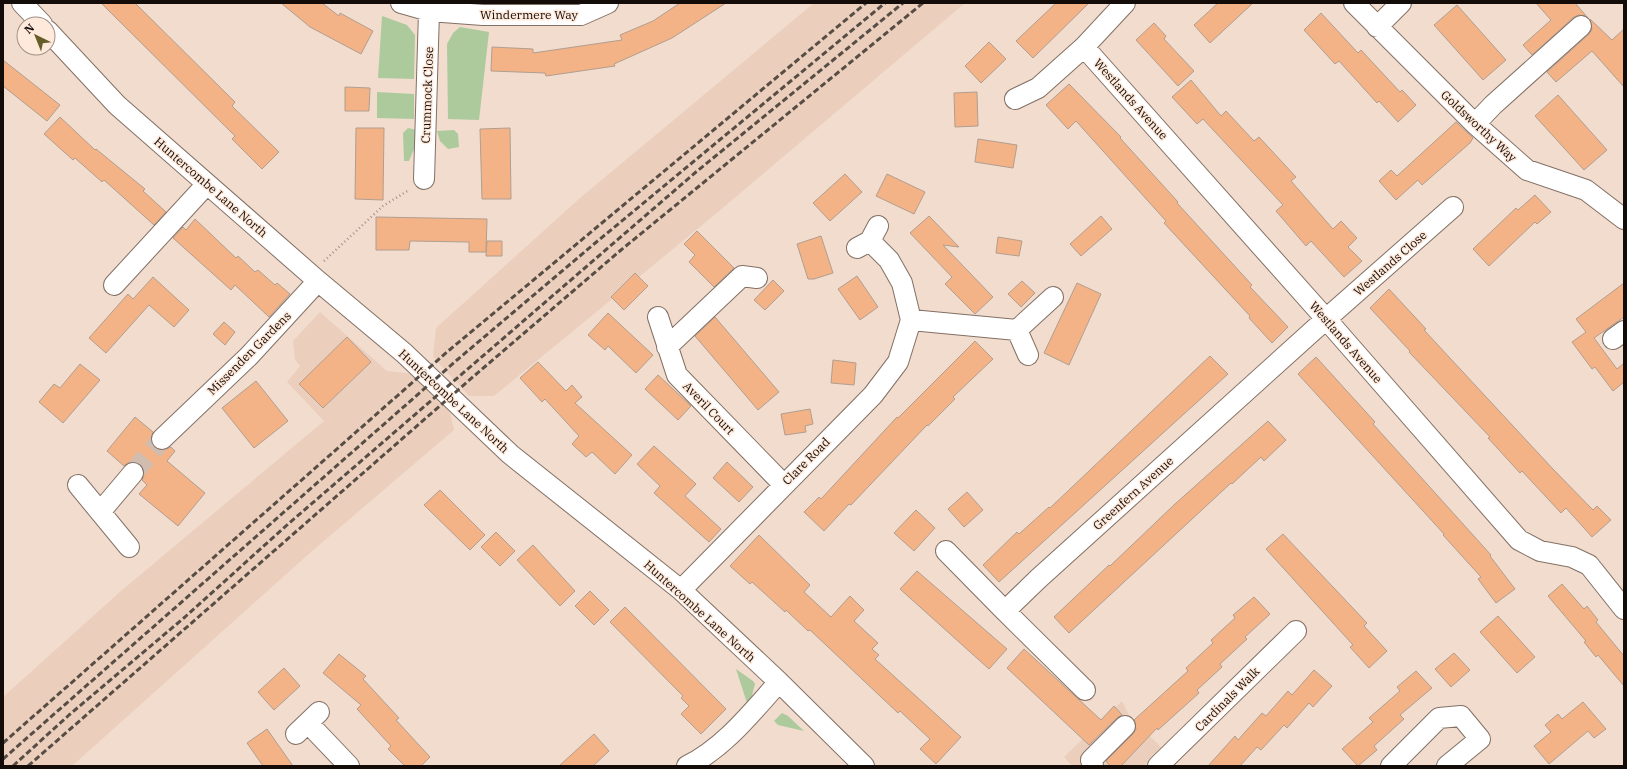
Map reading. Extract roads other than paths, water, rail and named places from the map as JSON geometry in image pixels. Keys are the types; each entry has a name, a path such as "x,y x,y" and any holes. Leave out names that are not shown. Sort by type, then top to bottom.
{"street":[{"path":"22,3 34,16"},
{"name":"Windermere Way","path":"401,3 429,11 483,15 581,15 608,3"},
{"path":"1015,99 1038,88 1084,47 1125,3"},
{"name":"Goldsworthy Way","path":"1354,3 1475,124 1527,170 1586,190 1624,219"},
{"path":"1378,27 1401,3"},
{"name":"Crummock Close","path":"424,179 429,11"},
{"path":"1475,124 1493,105 1581,26"},
{"name":"Huntercombe Lane North","path":"56,40 117,105 315,278 404,353 510,454 681,590 779,682 864,766"},
{"name":"Westlands Avenue","path":"1084,47 1326,319 1519,540 1540,551 1572,557 1589,565 1624,609"},
{"path":"114,285 207,184"},
{"name":"Westlands Close","path":"1326,319 1453,207"},
{"path":"869,238 889,260 902,283 911,320 1017,330 1053,297"},
{"path":"667,347 742,276 757,278"},
{"name":"Missenden Gardens","path":"162,439 177,423 249,356 315,278"},
{"name":"Averil Court","path":"658,317 677,375 783,484"},
{"name":"Greenfern Avenue","path":"1005,612 1038,579 1326,319"},
{"name":"Clare Road","path":"681,590 783,484 873,395 898,362 911,320"},
{"path":"1017,330 1028,355"},
{"path":"100,511 133,473"},
{"path":"78,485 129,547"},
{"path":"946,551 1005,612 1085,690"},
{"name":"Cardinals Walk","path":"1158,766 1296,631"},
{"path":"687,766 700,760 738,728 779,682"},
{"path":"1391,766 1439,718 1461,716 1480,739 1447,766"},
{"path":"308,723 349,766"},
{"path":"1093,766 1091,760 1125,726"}],"tunnel":[{"path":"133,473 162,439"}],"railway":[{"path":"3,743 447,352 866,3"},
{"path":"3,759 457,360 594,244 885,3"},
{"path":"13,766 69,715 185,617 287,525 696,172 903,3"},
{"path":"28,766 474,376 621,250 923,3"}]}
